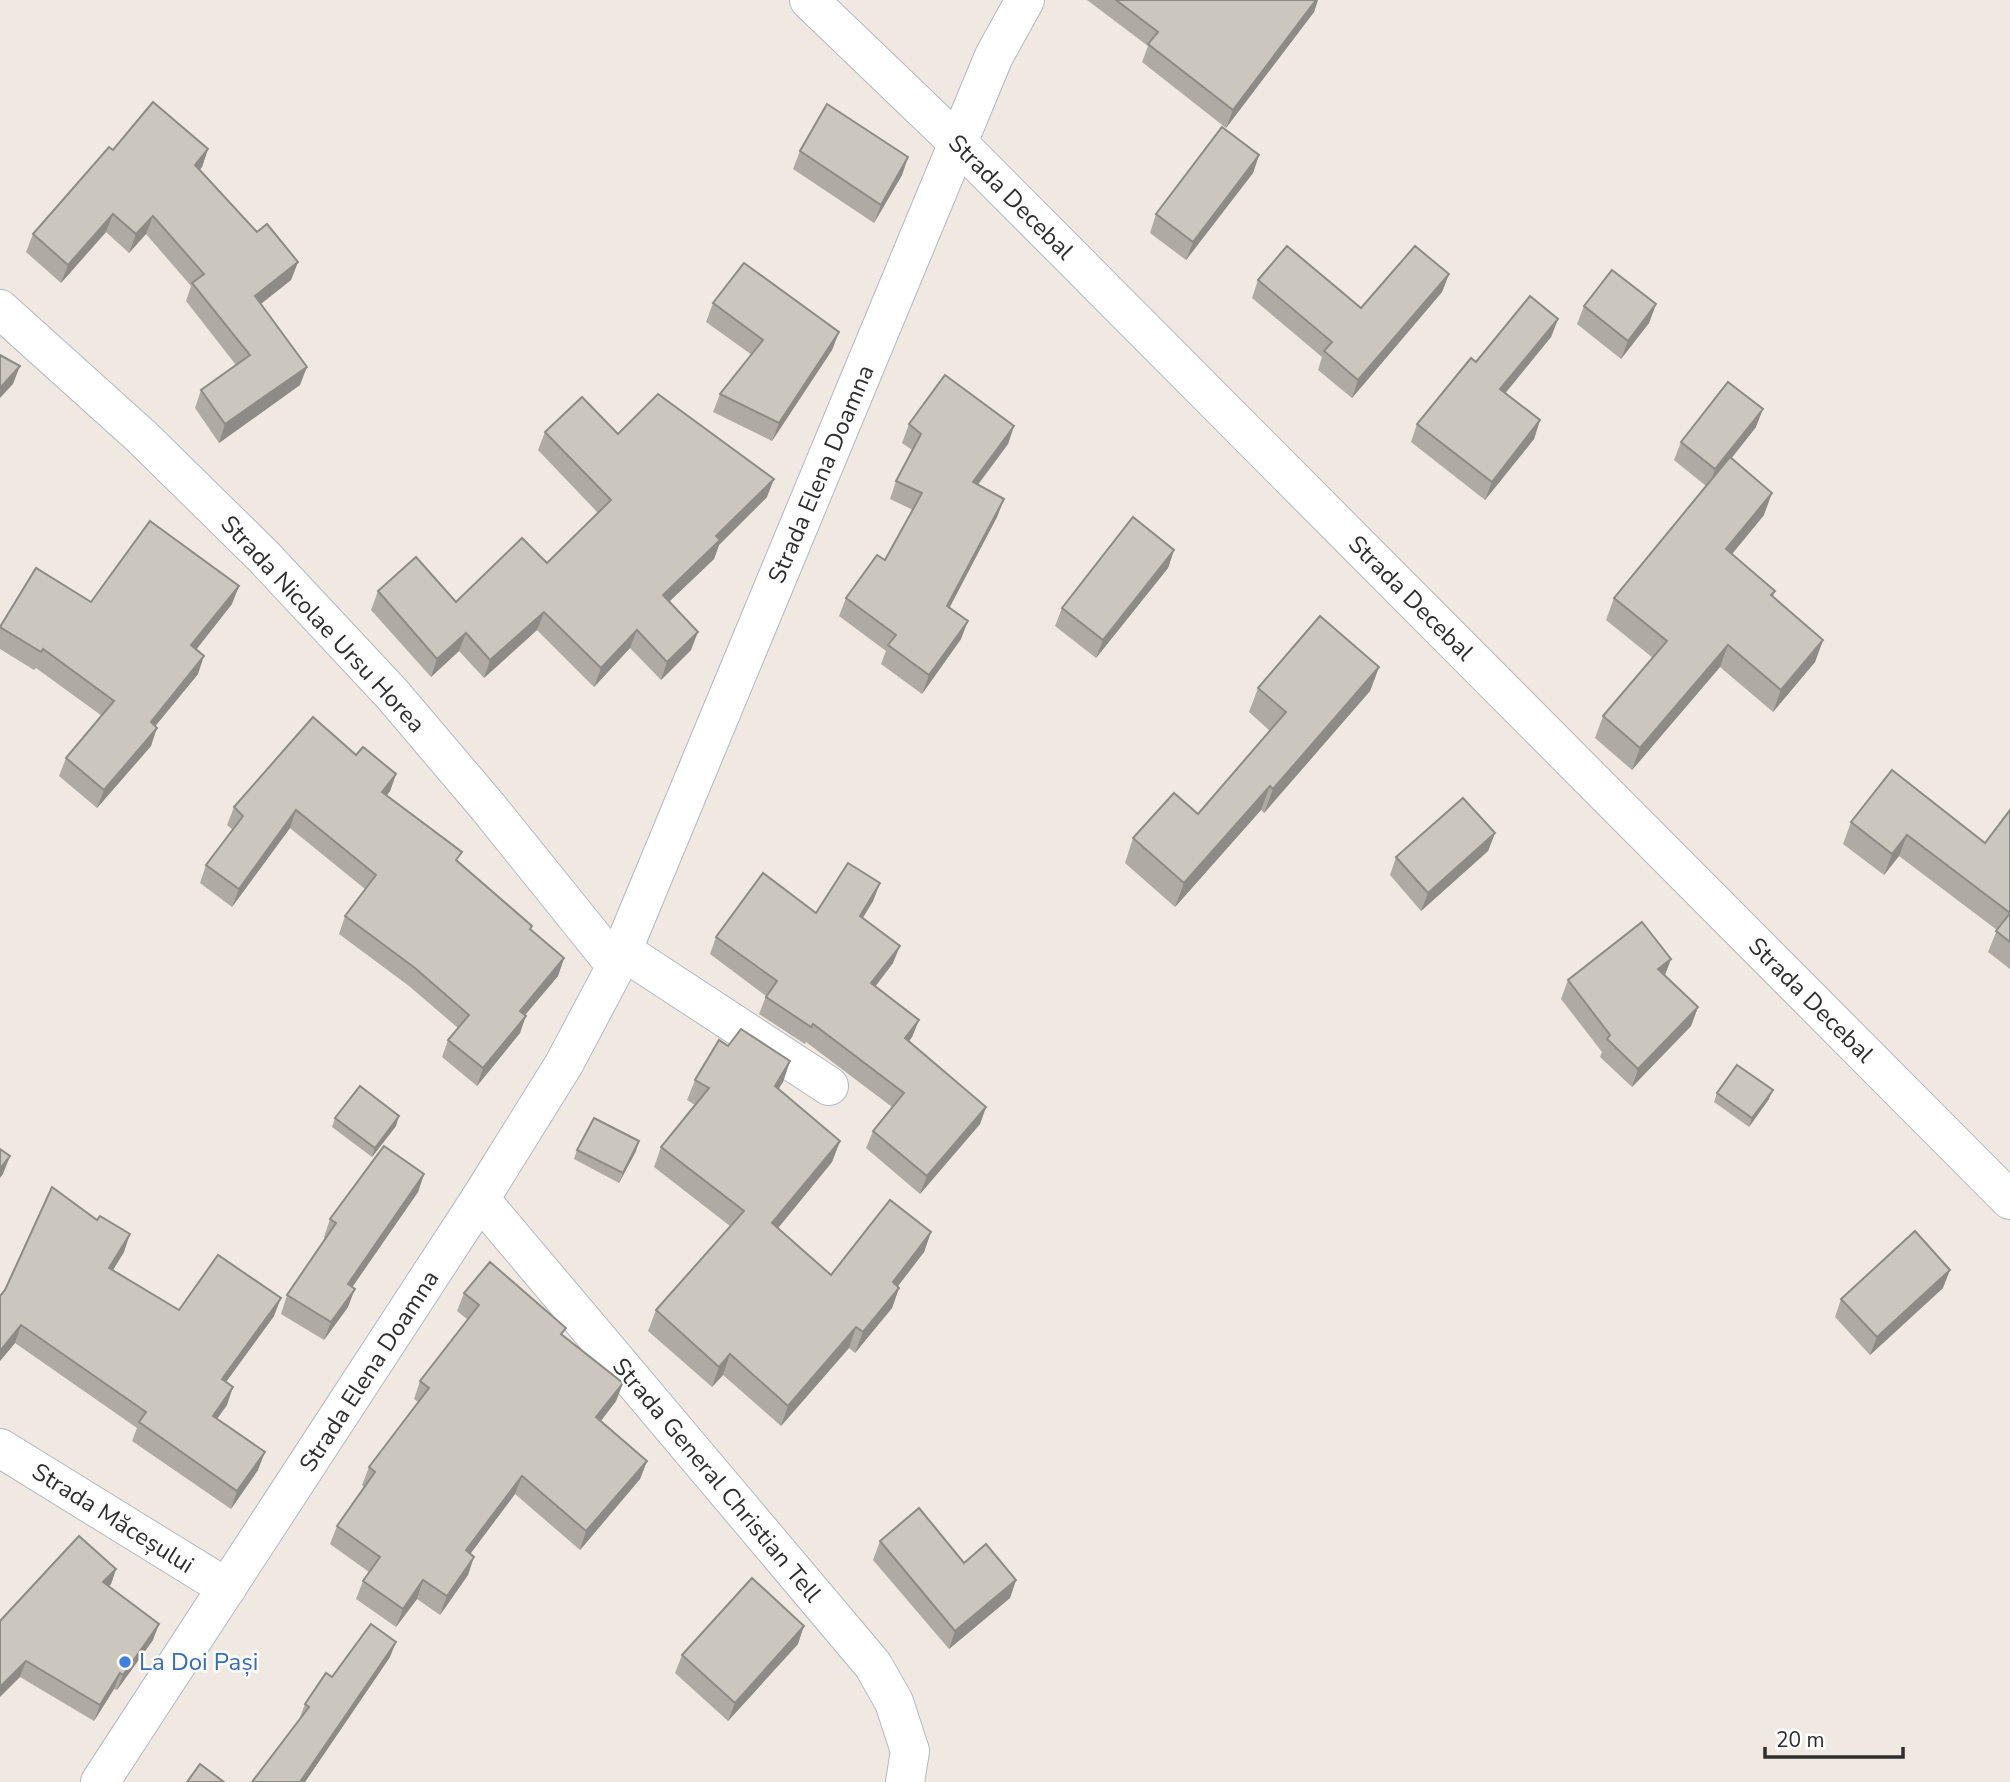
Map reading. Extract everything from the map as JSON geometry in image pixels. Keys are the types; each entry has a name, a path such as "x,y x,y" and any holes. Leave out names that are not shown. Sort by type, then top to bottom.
{"street":[{"name":"Strada Decebal","path":"809,0 958,143 2010,1200"},
{"name":"Strada Elena Doamna","path":"100,1782 481,1199 564,1064 620,959 993,56 1025,0"},
{"name":"Strada Nicolae Ursu Horea","path":"0,309 142,437 264,557 401,704 620,959"},
{"path":"620,959 829,1086"},
{"name":"Strada General Christian Tell","path":"481,1199 873,1665 894,1702 910,1751 905,1782"},
{"name":"Strada Măceșului","path":"0,1448 227,1588"}],"building":[{"path":"1116,0 1316,0 1233,110 1148,44 1158,32"},
{"path":"153,102 208,149 195,165 257,232 267,224 298,262 255,296 307,367 225,424 201,390 250,355 192,283 204,274 153,216 136,234 113,214 68,265 33,234 109,147 113,150"},
{"path":"827,104 908,157 881,205 800,151"},
{"path":"1222,127 1259,155 1193,242 1156,214"},
{"path":"1287,246 1361,308 1415,246 1449,274 1358,380 1324,351 1332,342 1258,280"},
{"path":"744,263 839,332 779,423 720,394 763,340 713,303"},
{"path":"1612,270 1656,304 1628,341 1584,306"},
{"path":"1530,296 1558,319 1500,389 1540,420 1492,482 1417,424 1471,358 1476,362"},
{"path":"0,355 20,366 0,388"},
{"path":"945,375 1014,426 973,482 1004,499 947,606 968,621 929,675 888,645 896,635 846,598 877,555 885,560 922,493 896,481 921,434 909,424"},
{"path":"1728,382 1763,409 1715,469 1681,442"},
{"path":"658,394 774,479 716,536 720,540 663,595 698,632 667,662 637,630 601,668 544,612 490,660 466,633 437,659 378,591 416,557 456,602 522,538 547,563 611,500 545,432 582,397 618,434"},
{"path":"1730,457 1772,493 1726,549 1775,591 1771,595 1823,640 1781,690 1728,645 1640,748 1603,716 1667,641 1614,598"},
{"path":"1133,517 1174,550 1103,640 1062,608"},
{"path":"150,521 239,586 191,645 204,656 151,722 157,728 104,790 66,758 114,701 43,649 41,652 0,627 36,568 91,602"},
{"path":"1320,616 1379,667 1273,789 1270,786 1184,883 1133,838 1174,793 1198,814 1286,712 1258,688"},
{"path":"313,717 356,755 363,747 396,774 382,792 462,852 456,860 532,926 530,929 564,958 520,1011 526,1016 483,1068 448,1040 469,1015 415,968 345,916 376,875 296,810 239,889 206,865 243,816 234,807"},
{"path":"1892,770 1985,843 2010,810 2010,913 1907,835 1892,854 1851,822"},
{"path":"1463,798 1495,833 1428,893 1396,857"},
{"path":"848,863 880,883 860,916 900,946 871,983 919,1020 905,1038 986,1107 927,1176 873,1131 904,1093 813,1024 811,1027 766,997 777,981 716,937 763,873 816,913"},
{"path":"2010,913 2010,942 1996,931"},
{"path":"1642,922 1671,959 1658,969 1698,1007 1638,1069 1607,1039 1610,1035 1568,980"},
{"path":"741,1029 790,1061 775,1086 840,1141 772,1223 831,1275 890,1200 931,1232 893,1282 899,1288 863,1332 856,1327 788,1406 730,1354 719,1367 656,1310 744,1211 661,1147 709,1088 695,1080 719,1040 728,1046"},
{"path":"1737,1065 1773,1090 1752,1118 1717,1093"},
{"path":"360,1086 399,1116 375,1148 335,1118"},
{"path":"594,1118 639,1141 623,1173 577,1150"},
{"path":"384,1146 424,1174 348,1284 355,1289 331,1322 287,1295 336,1223 330,1219"},
{"path":"0,1149 10,1156 0,1169"},
{"path":"52,1187 97,1220 100,1216 130,1234 109,1268 179,1310 218,1255 281,1298 222,1379 233,1387 213,1416 265,1452 237,1491 139,1422 146,1412 21,1325 0,1351 0,1296"},
{"path":"1915,1231 1950,1270 1877,1337 1841,1299"},
{"path":"490,1262 566,1328 561,1334 623,1383 596,1417 647,1461 586,1531 522,1476 466,1550 474,1557 447,1596 423,1580 403,1609 363,1581 380,1557 337,1526 375,1472 369,1467 429,1388 420,1381 479,1305 464,1293"},
{"path":"919,1508 964,1563 986,1544 1016,1580 955,1631 880,1541"},
{"path":"79,1536 116,1569 103,1582 159,1624 123,1675 120,1673 100,1705 26,1661 0,1687 0,1621"},
{"path":"752,1578 804,1626 735,1703 682,1655"},
{"path":"371,1624 396,1642 300,1782 252,1782 309,1707 305,1704 326,1673 332,1677"},
{"path":"200,1764 224,1782 187,1782"}],"place":[{"name":"La Doi Pași","path":"125,1662"}]}
